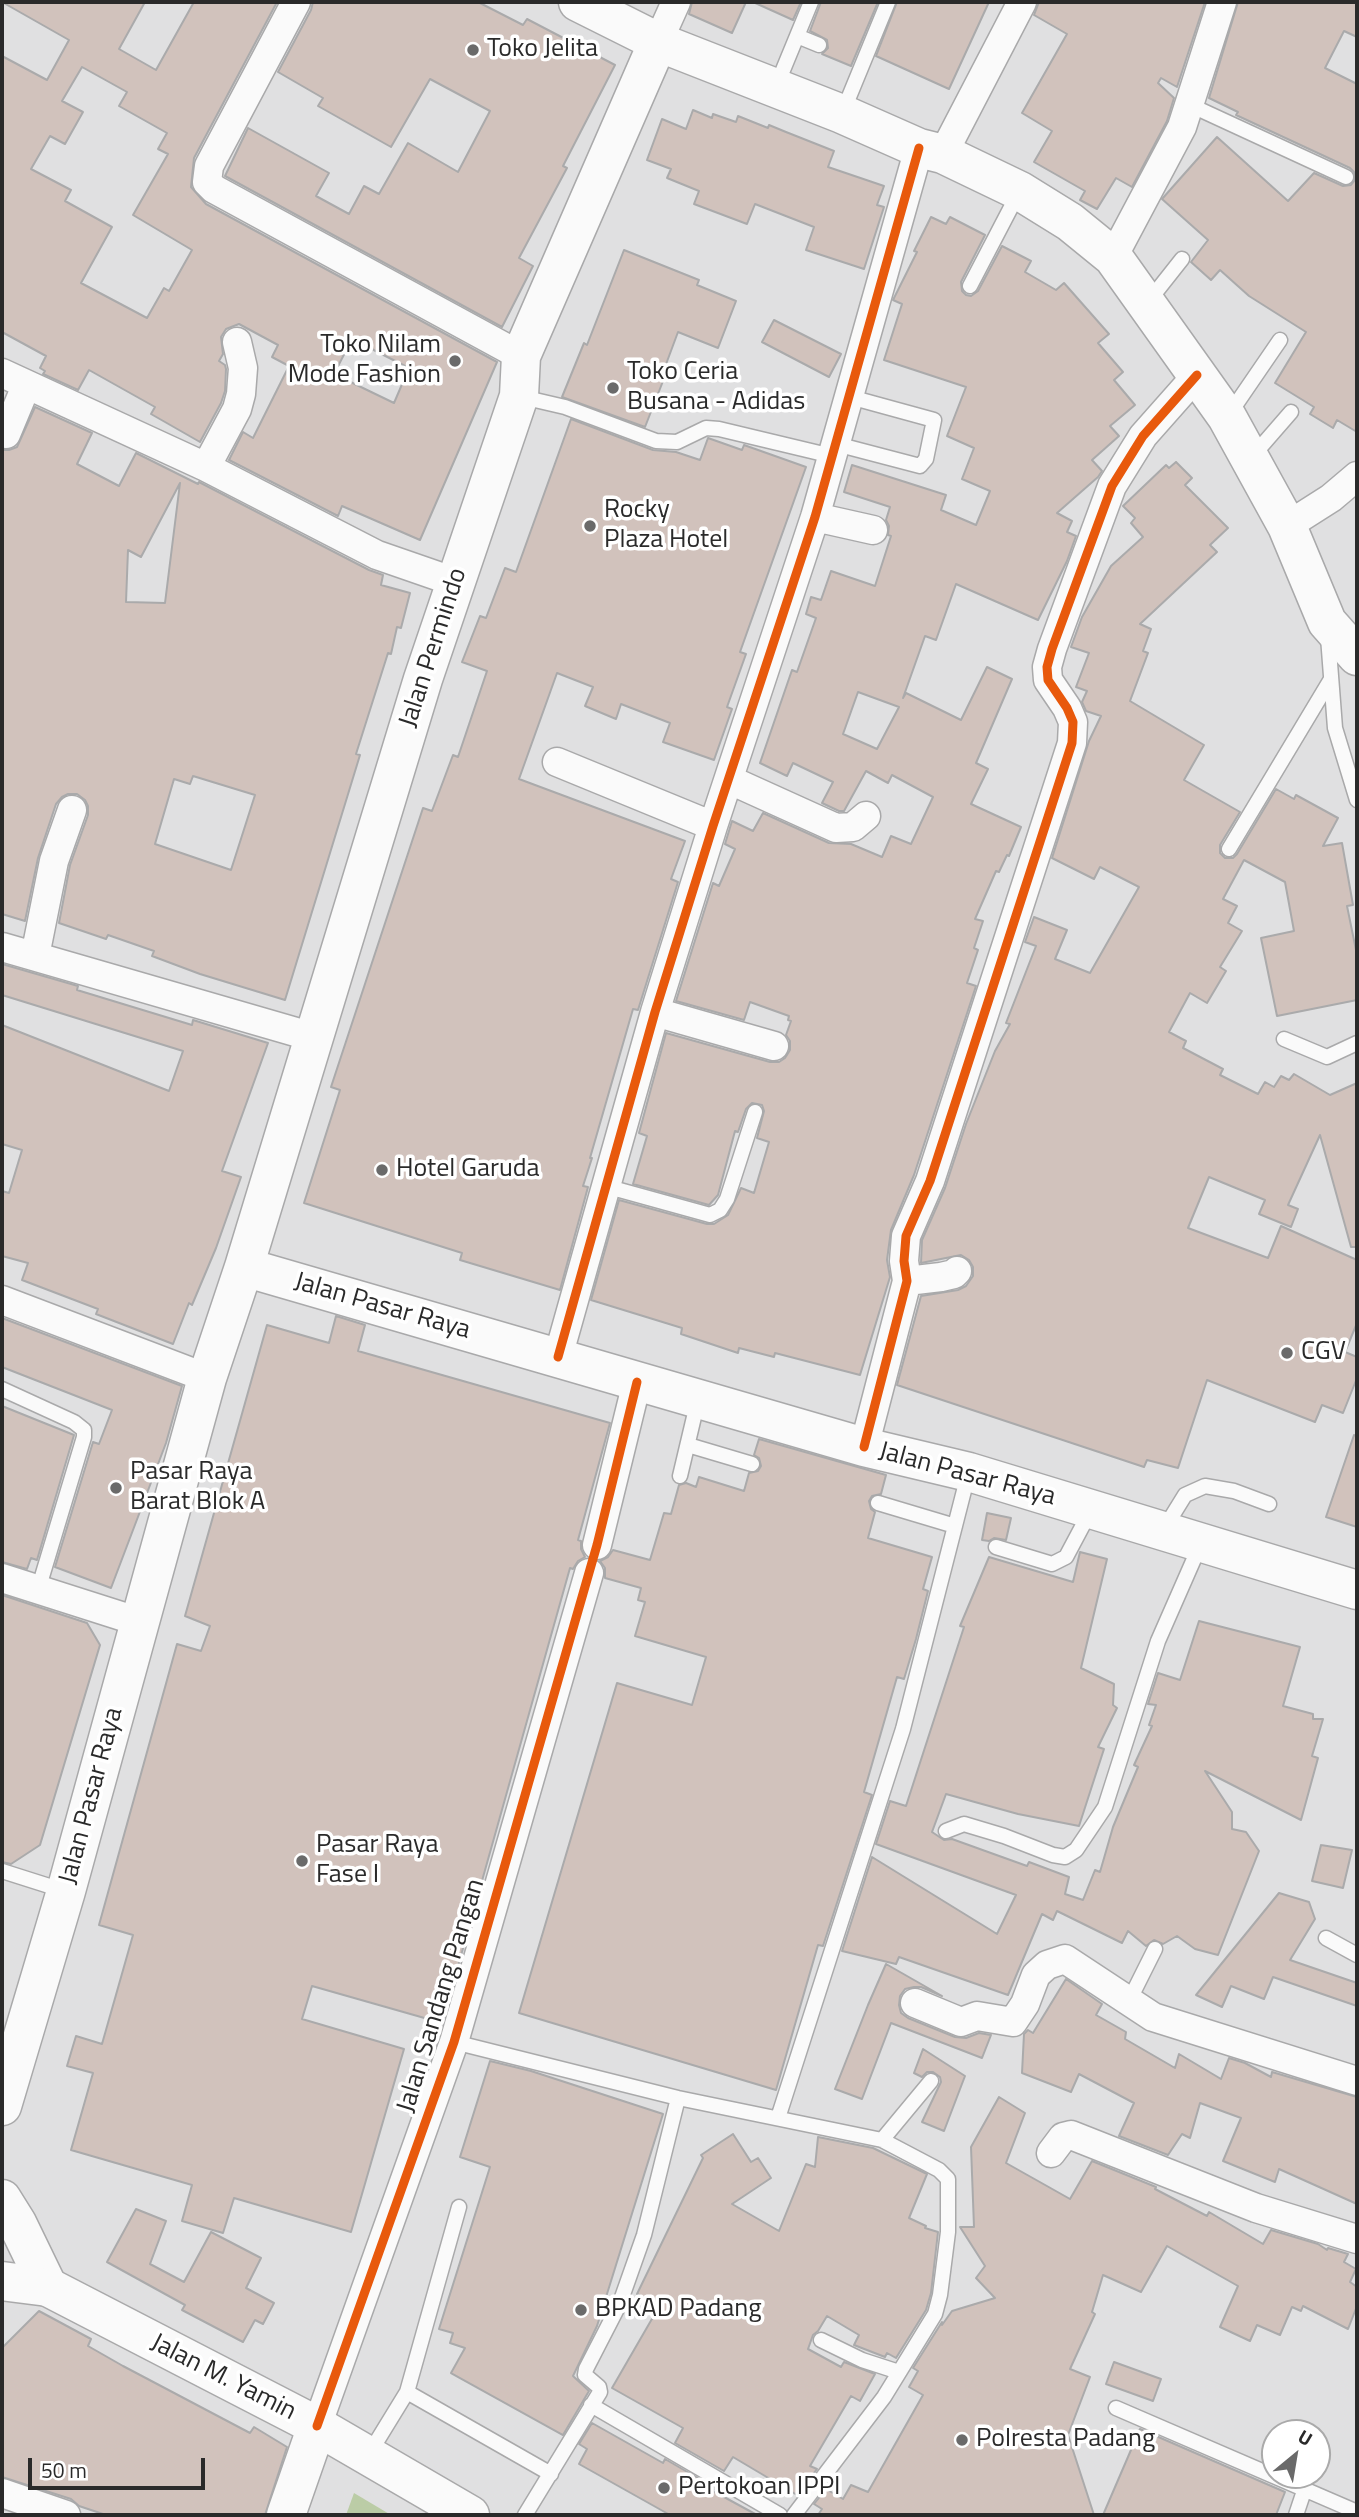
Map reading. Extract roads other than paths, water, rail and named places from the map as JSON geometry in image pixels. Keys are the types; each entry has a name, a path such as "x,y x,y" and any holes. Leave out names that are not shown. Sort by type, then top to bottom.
{"main road":[{"path":"578,2 658,42 842,114 1020,191 1070,222 1113,257 1227,417 1287,526 1344,667"},
{"name":"Jalan Permindo","path":"244,1267 423,679 519,396 521,356 658,42"},
{"name":"Jalan Pasar Raya","path":"2,2106 66,1891 207,1378 244,1267 864,1447 969,1472 1357,1590"},
{"path":"2,2199 17,2223 48,2287"},
{"name":"Jalan M. Yamin","path":"2,2281 48,2287 317,2426 470,2515"},
{"path":"286,2515 317,2426"},
{"path":"306,2515 324,2473 368,2456"}],"street":[{"path":"296,2 209,166 207,182 214,189 521,356"},
{"path":"658,42 676,2"},
{"path":"558,1357 655,1012 931,151 1022,2"},
{"path":"1113,257 1174,147 1222,2"},
{"path":"206,467 237,409 241,394 243,368 237,342"},
{"path":"864,1447 908,1281 904,1261 906,1237 930,1181 1072,743 1073,722 1048,680 1047,667 1052,649 1112,486 1143,436 1197,375"},
{"path":"6,434 14,379 206,467 377,555 455,582"},
{"path":"1287,526 1331,498 1357,476"},
{"path":"815,517 873,530"},
{"path":"557,762 713,826"},
{"path":"730,780 836,828 852,827 866,816"},
{"path":"36,956 54,861 72,810"},
{"path":"2,947 313,1037"},
{"path":"655,1012 774,1046"},
{"path":"908,1281 941,1278 954,1274 957,1270"},
{"path":"2,1300 207,1378"},
{"path":"599,1536 637,1382"},
{"name":"Jalan Sandang Pangan","path":"317,2426 454,2042 589,1573"},
{"path":"2,1578 140,1622"},
{"path":"915,2003 961,2022 977,2016 1013,2022 1025,2004 1036,1975 1047,1965 1065,1959 1153,2017 1357,2081"},
{"path":"1051,2153 1063,2137 1071,2134 1256,2208 1357,2239"},
{"path":"2,2493 66,2515"}],"lane":[{"path":"775,88 811,2"},
{"path":"842,114 888,2"},
{"path":"797,36 818,45"},
{"path":"1190,105 1346,177"},
{"path":"970,286 1020,191"},
{"path":"1147,303 1182,259"},
{"path":"1227,417 1280,340"},
{"path":"519,396 565,407 665,443 677,442 706,428 919,466 926,459 934,420 850,397"},
{"path":"1250,459 1291,412"},
{"path":"1344,667 1335,728 1357,800"},
{"path":"1229,849 1344,667"},
{"path":"1284,1039 1327,1057 1357,1043"},
{"path":"605,1186 710,1215 720,1210 727,1199 755,1112"},
{"path":"2,1388 74,1422 84,1430 38,1590"},
{"path":"680,1476 699,1398"},
{"path":"688,1445 751,1464"},
{"path":"778,2118 903,1729 969,1472"},
{"path":"1163,1530 1185,1495 1205,1486 1234,1491 1269,1504"},
{"path":"878,1503 955,1526"},
{"path":"996,1547 1052,1564 1066,1557 1091,1508"},
{"path":"946,1831 964,1824 1053,1855 1065,1857 1076,1850 1105,1807 1158,1641 1202,1542"},
{"path":"2,1871 66,1891"},
{"path":"1326,1938 1357,1955"},
{"path":"1129,2001 1155,1949"},
{"path":"454,2042 678,2098 882,2140 939,2170 948,2179 948,2232 935,2314 884,2397 794,2515"},
{"path":"882,2140 931,2081"},
{"path":"525,2515 600,2392 599,2387 585,2375 586,2369 620,2303 644,2235 678,2098"},
{"path":"368,2456 407,2392 458,2207"},
{"path":"821,2340 862,2360 899,2372"},
{"path":"407,2392 551,2474"},
{"path":"591,2405 780,2515"},
{"path":"1116,2408 1357,2512"},
{"path":"1296,2515 1304,2491"}],"place":[{"name":"Toko Jelita","path":"473,50"},
{"name":"Toko Nilam Mode Fashion","path":"455,361"},
{"name":"Toko Ceria Busana - Adidas","path":"613,388"},
{"name":"Rocky Plaza Hotel","path":"590,526"},
{"name":"Hotel Garuda","path":"382,1170"},
{"name":"CGV","path":"1287,1353"},
{"name":"Pasar Raya Barat Blok A","path":"116,1488"},
{"name":"Pasar Raya Fase I","path":"302,1861"},
{"name":"BPKAD Padang","path":"581,2310"},
{"name":"Polresta Padang","path":"962,2440"},
{"name":"Pertokoan IPPI","path":"664,2488"}]}
